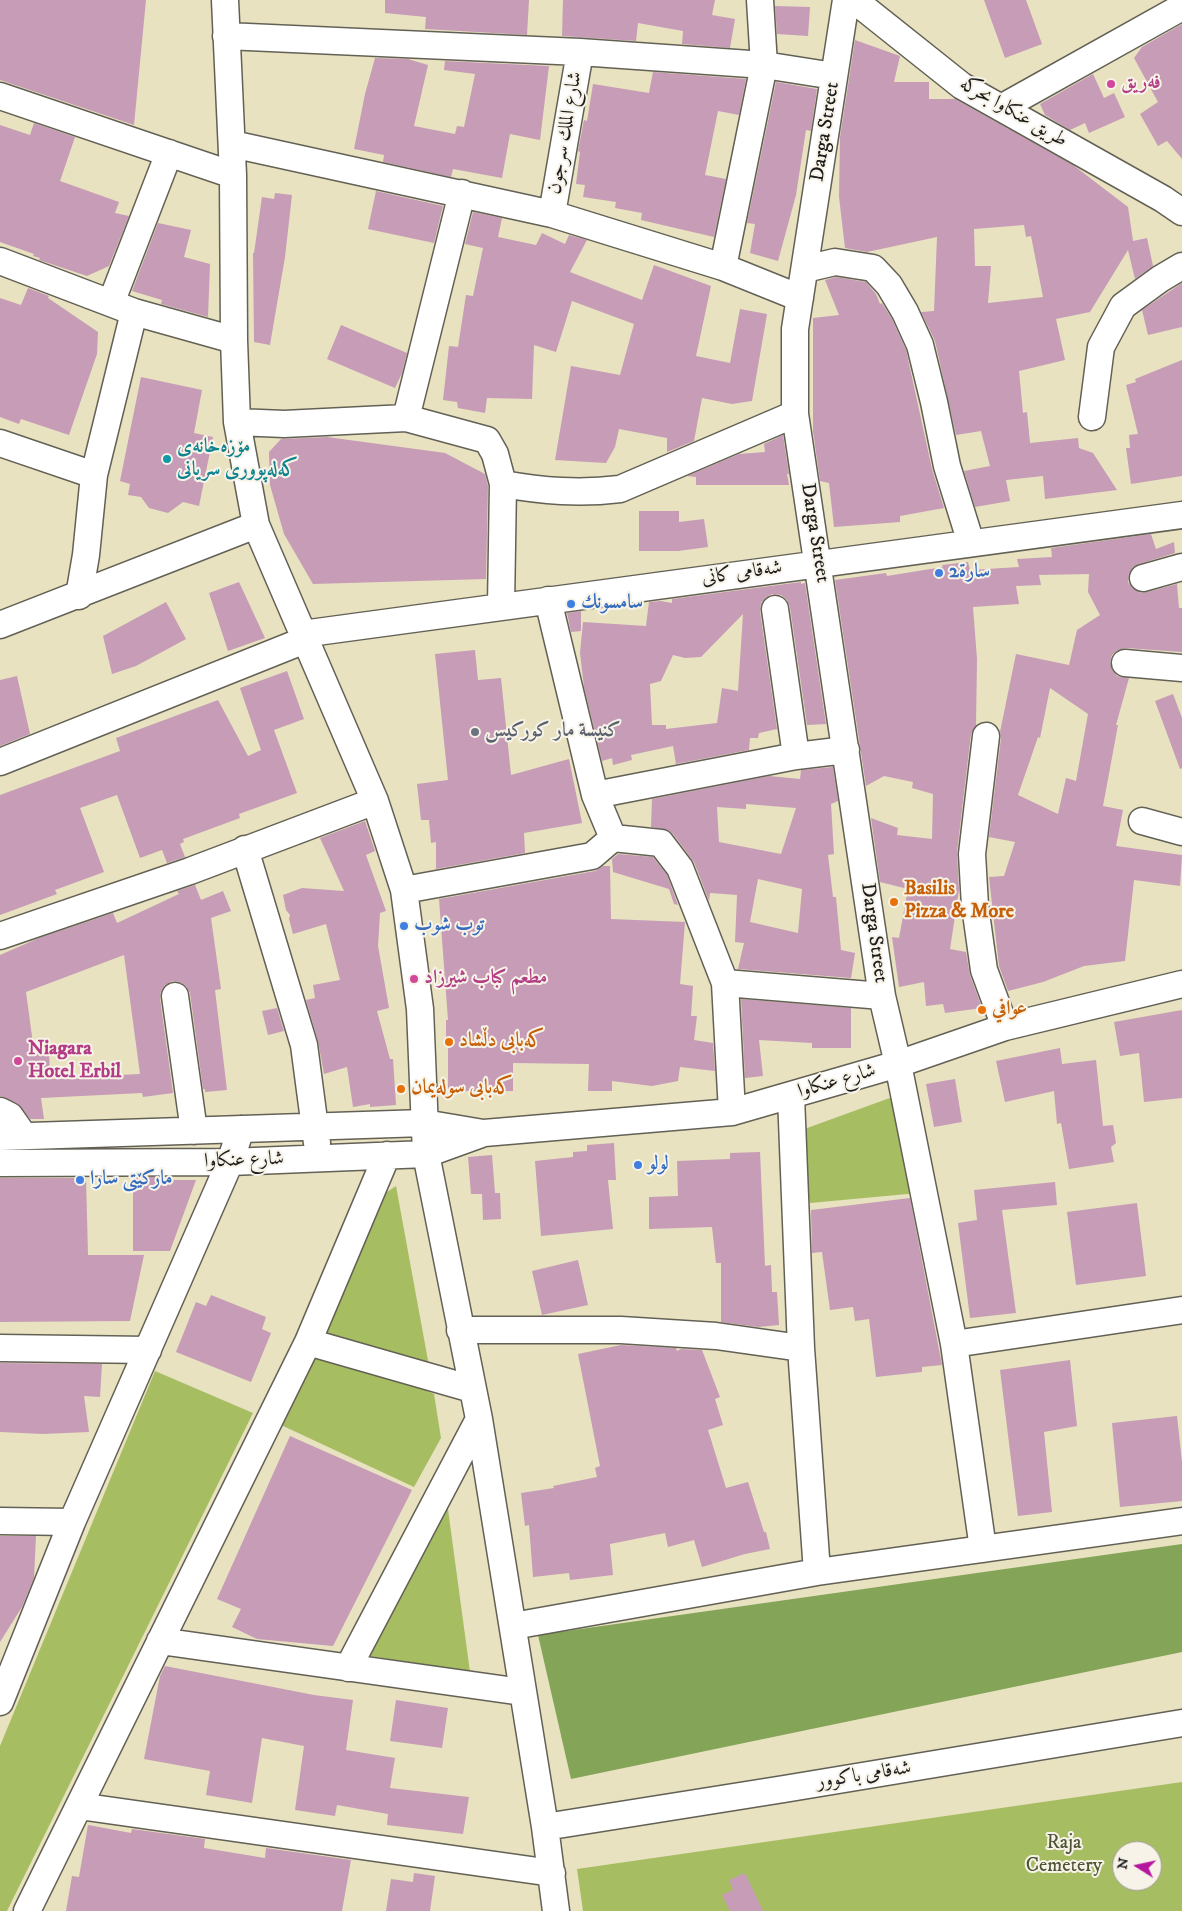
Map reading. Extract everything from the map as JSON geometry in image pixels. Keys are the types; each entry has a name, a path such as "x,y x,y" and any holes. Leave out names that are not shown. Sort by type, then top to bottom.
{"street":[{"path":"225,0 233,175 234,340 237,422 256,525 375,801 404,890 420,1010 426,1154 479,1419 545,1827 556,1911"},
{"path":"724,267 764,65 760,0"},
{"name":"Darga Street","path":"846,0 795,329 795,414 819,563 882,996 898,1064 954,1344 983,1549"},
{"name":"طريق عنكاوا بحركه","path":"854,0 962,86 1163,198 1182,212"},
{"path":"1002,108 1182,7"},
{"path":"226,36 580,52 764,65 834,76"},
{"name":"شارع الملك سرجون","path":"552,214 580,52"},
{"path":"0,96 233,175"},
{"path":"232,144 552,214 724,267 800,298"},
{"path":"79,596 86,554 94,475 123,308 169,153"},
{"path":"406,418 462,193"},
{"path":"0,261 123,308 234,340"},
{"path":"805,269 835,262 873,268 893,292 905,312 920,345 947,466 971,543"},
{"path":"1092,417 1101,347 1123,306 1160,279 1182,266"},
{"path":"503,484 558,492 590,493 620,489 795,414"},
{"path":"237,422 284,424 406,418 487,440 496,454 503,484 502,606"},
{"path":"0,443 94,475"},
{"name":"شەقامی کانی","path":"0,762 304,637 502,606 1182,515"},
{"path":"0,625 79,596 256,525"},
{"path":"1144,578 1182,567"},
{"path":"548,600 595,795 613,838"},
{"path":"775,609 796,756"},
{"path":"1125,662 1182,668"},
{"path":"986,736 972,863 975,906 984,970 1005,1027"},
{"path":"595,795 796,756 846,750"},
{"path":"0,936 190,871 375,801"},
{"path":"1142,821 1182,832"},
{"path":"404,890 592,856 613,838 661,842 680,868 725,983 732,1112"},
{"path":"245,849 304,1045 319,1158"},
{"path":"725,983 882,996"},
{"name":"شارع عنكاوا","path":"12,1137 424,1123 484,1133 732,1112 898,1064 1005,1027 1182,984"},
{"path":"175,996 194,1131"},
{"path":"790,1096 801,1348 817,1572"},
{"path":"0,1111 10,1116 12,1137"},
{"path":"1,1698 72,1522 230,1162 241,1129"},
{"name":"شارع عنكاوا","path":"0,1163 230,1162 426,1154 484,1133"},
{"path":"27,1911 308,1342 387,1155"},
{"path":"954,1344 1182,1310"},
{"path":"460,1330 622,1330 716,1336 801,1348"},
{"path":"308,1342 472,1389"},
{"path":"0,1348 148,1350"},
{"path":"348,1668 479,1419"},
{"path":"0,1521 72,1522"},
{"path":"513,1626 817,1572 1182,1521"},
{"path":"160,1641 522,1692"},
{"name":"شەقامی باکوور","path":"545,1827 784,1790 1182,1724"},
{"path":"79,1806 552,1873"}],"green space":[{"path":"898,1095 918,1193 810,1203 799,1131"},
{"path":"396,1186 429,1366 325,1335 381,1196"},
{"path":"318,1345 434,1394 441,1438 414,1487 281,1425"},
{"path":"155,1371 253,1413 7,1911 0,1911 0,1746"},
{"path":"447,1502 470,1672 370,1656"},
{"path":"1182,1544 1182,1652 571,1779 538,1635"},
{"name":"Raja Cemetery","path":"1182,1782 1182,1911 583,1911 577,1869"}],"building":[{"path":"0,0 146,0 134,125 0,80"},
{"path":"385,0 529,0 527,35 425,29 426,17 385,13"},
{"path":"563,0 715,0 712,15 735,19 730,48 682,44 683,31 638,23 636,41 562,36"},
{"path":"984,0 1026,0 1042,44 1005,58"},
{"path":"775,6 810,7 808,36 777,34"},
{"path":"1182,24 1182,159 1167,141 1158,146 1140,114 1158,102 1134,58 1142,47"},
{"path":"855,40 900,56 894,82 929,82 929,99 955,99 1073,165 1128,207 1133,241 1147,238 1153,266 1135,279 1128,250 1090,312 1056,319 1065,360 1019,371 1023,413 1027,412 1030,443 1078,438 1079,448 1093,453 1117,490 1045,499 1043,476 1006,480 1010,501 975,507 964,471 990,466 981,431 956,435 935,341 921,312 934,311 937,237 867,252 845,248 839,197 840,137","holes":["1024,225 1026,237 1031,236 1043,297 988,303 991,266 975,266 974,229"]},
{"path":"375,58 408,59 428,65 414,126 455,134 457,126 464,127 475,74 444,70 445,61 549,66 540,140 510,134 502,178 453,169 451,177 383,162 384,155 354,149 365,94"},
{"path":"653,72 746,79 739,115 718,111 705,175 726,179 714,237 641,220 642,213 615,208 616,202 583,197 585,185 576,184 580,152 578,151 584,120 587,121 593,84 649,93"},
{"path":"1093,74 1104,98 1114,93 1125,117 1089,133 1085,123 1070,130 1045,115 1040,104"},
{"path":"776,82 817,89 811,131 806,130 796,195 778,261 750,253 755,224 747,223"},
{"path":"34,123 75,137 60,181 119,202 115,213 129,216 109,266 87,276 39,260 40,258 33,256 34,254 0,242 0,125 30,135"},
{"path":"376,191 443,206 434,243 368,229"},
{"path":"275,193 292,195 285,257 270,345 254,342 253,253 262,197 274,199"},
{"path":"473,212 502,218 498,237 536,245 542,233 565,244 569,235 587,240 570,272 642,300 654,265 711,286 696,356 730,363 740,309 767,314 752,401 732,404 702,398 694,441 667,452 667,438 619,429 615,447 606,463 555,460 571,366 620,375 634,324 572,301 556,352 534,345 532,399 487,398 485,413 458,408 457,402 443,400 449,346 458,347 466,295 473,296 483,248 465,244"},
{"path":"158,223 191,230 184,257 210,264 208,317 161,304 162,300 132,291"},
{"path":"836,277 866,282 892,319 906,350 932,469 944,508 900,516 900,522 834,527 829,483 820,481 813,431 813,318 839,315 825,280"},
{"path":"1182,283 1182,327 1148,335 1142,310"},
{"path":"28,288 49,296 48,298 98,332 97,354 69,435 21,419 19,424 0,417 0,298 21,305"},
{"path":"341,325 407,353 402,373 395,388 327,359"},
{"path":"1182,360 1182,476 1131,484 1126,448 1130,448 1129,435 1138,434 1126,385 1136,382 1135,379"},
{"name":"مۆزەخانەی کەلەپووری سریانی","path":"141,377 202,390 194,433 213,437 199,506 183,502 168,513 149,508 141,497 128,495 130,484 120,481"},
{"path":"783,435 789,485 696,485 696,477 687,476 739,454 765,452 764,444"},
{"path":"327,437 445,453 485,474 488,486 486,579 313,584 284,534 270,485 269,452 281,439"},
{"path":"639,511 679,511 679,522 704,519 708,547 678,551 639,551"},
{"path":"1151,534 1156,549 1174,542 1175,553 1133,567 1129,574 1128,582 1132,588 1140,593 1177,584 1179,608 1182,608 1182,652 1126,648 1118,650 1112,655 1110,662 1112,670 1117,676 1129,678 1116,725 1118,725 1103,806 1123,810 1116,846 1182,855 1180,886 1134,880 1125,961 1084,966 1043,982 1008,991 999,966 989,877 1004,876 1015,842 989,837 1001,738 1000,732 1016,654 1069,665 1077,630 1100,615 1088,592 1089,574 1039,575 1041,585 1016,586 1019,604 973,607 977,659 976,726 971,734 957,852 959,890 950,949 966,952 970,975 982,1008 945,1013 943,1004 926,1006 924,982 899,987 892,937 899,938 908,889 880,882 871,818 898,828 897,835 932,839 933,794 912,788 913,782 884,776 866,786 835,580 886,573 887,576 968,562 970,570 1019,567 1017,559 1052,557 1051,548","holes":["1050,688 1088,714 1076,781 1066,778 1058,814 1018,795 1038,737 1040,738"]},
{"path":"239,582 265,638 228,651 209,593"},
{"path":"805,583 826,724 807,725 790,607 787,600 781,595 772,594 761,603 760,611 777,729 759,733 758,738 750,738 749,750 676,764 673,746 631,755 632,760 613,765 612,758 602,761 584,687 580,653 583,622 646,626 649,602 661,601 672,603 672,599","holes":["743,614 738,691 722,688 717,723 666,729 666,725 652,725 650,684 661,681 673,655 685,658 701,657"]},
{"path":"166,602 186,639 136,666 112,674 103,636"},
{"path":"581,611 581,631 571,632 567,613"},
{"path":"475,650 478,680 501,678 511,775 569,759 582,823 524,833 525,853 436,869 436,842 431,843 429,820 421,820 417,784 448,780 435,654"},
{"path":"287,671 304,719 274,730 297,793 239,814 240,818 183,839 184,842 180,844 185,857 167,863 162,850 140,858 117,795 80,808 104,872 55,890 57,894 0,915 0,795 120,751 116,738 218,700 248,756 261,750 240,688"},
{"path":"17,676 30,734 0,746 0,680"},
{"path":"1173,694 1182,718 1182,768 1180,769 1155,701"},
{"path":"833,767 838,801 831,804 834,854 828,855 833,897 836,897 841,950 855,953 851,978 738,969 744,943 735,942 737,895 710,893 709,901 694,862 673,834 668,830 651,827 652,799 769,776 800,779 801,770","holes":["746,804 796,808 781,854 719,842 717,807 746,809","758,879 802,889 798,933 750,922"]},
{"path":"365,821 375,851 366,855 386,911 380,913 378,946 389,1008 377,1011 390,1059 393,1059 396,1105 370,1107 370,1104 353,1107 347,1067 324,1074 318,1041 306,1000 315,998 313,985 340,980 326,924 293,934 289,919 290,915 286,910 283,895 302,888 344,891 320,838"},
{"path":"618,854 653,857 667,875 678,905 674,904 669,889 613,872 612,859"},
{"path":"603,866 610,866 611,919 685,922 680,984 693,986 691,1016 697,1016 694,1040 713,1043 715,1071 680,1067 678,1081 652,1086 612,1081 612,1091 588,1091 589,1064 513,1063 513,1091 448,1091 446,1020 448,1020 439,899 595,871"},
{"path":"195,885 201,900 223,891 231,911 211,918 221,989 215,990 227,1090 205,1092 205,1089 203,1089 190,993 186,986 180,982 173,981 165,985 161,991 160,998 173,1093 143,1097 142,1093 41,1098 44,1119 30,1119 17,1103 0,1096 0,955 39,938 113,913 117,923 179,894 177,891","holes":["124,955 140,1074 98,1076 98,1078 50,1079 49,1050 34,1051 26,992"]},
{"path":"741,999 851,1008 851,1048 812,1048 812,1043 759,1040 763,1076 745,1078"},
{"path":"277,1008 284,1031 268,1035 262,1011"},
{"path":"1182,1010 1182,1098 1144,1102 1139,1053 1120,1056 1114,1022"},
{"path":"1060,1048 1062,1064 1096,1060 1103,1126 1113,1125 1116,1143 1111,1147 1114,1162 1069,1169 1061,1123 1057,1124 1054,1091 1005,1102 996,1061"},
{"path":"955,1079 962,1122 934,1127 926,1084"},
{"path":"614,1143 616,1180 608,1180 613,1229 541,1236 535,1161 573,1157 573,1152 587,1151 587,1145"},
{"path":"760,1152 765,1266 771,1265 772,1292 777,1292 779,1325 758,1327 721,1322 721,1263 716,1263 712,1227 649,1229 649,1197 678,1196 677,1161 730,1159 730,1153"},
{"path":"492,1155 495,1193 500,1193 501,1219 483,1220 482,1194 471,1194 468,1157"},
{"path":"133,1177 165,1177 165,1180 196,1180 170,1251 133,1251"},
{"path":"0,1178 86,1178 88,1255 144,1255 130,1321 0,1322"},
{"path":"1055,1182 1057,1205 1002,1210 1016,1313 970,1318 958,1223 977,1220 974,1190"},
{"path":"910,1198 942,1365 922,1367 922,1372 876,1377 869,1319 855,1321 853,1307 830,1310 822,1252 812,1253 811,1210"},
{"path":"1137,1203 1146,1276 1076,1285 1067,1212"},
{"path":"578,1260 588,1305 542,1315 532,1271"},
{"path":"211,1295 266,1317 262,1329 271,1333 251,1382 176,1352 196,1302 206,1306"},
{"path":"621,1345 676,1348 677,1351 681,1349 702,1350 720,1397 715,1399 723,1425 708,1430 726,1488 748,1482 764,1532 766,1532 770,1549 745,1554 702,1567 694,1540 668,1547 665,1533 610,1544 613,1575 570,1580 569,1573 533,1577 529,1525 525,1526 521,1493 554,1488 553,1486 597,1477 595,1468 600,1466 578,1354"},
{"path":"1070,1360 1077,1426 1044,1432 1052,1512 1018,1516 1000,1370"},
{"path":"0,1363 102,1364 100,1397 84,1396 89,1432 43,1434 0,1432"},
{"path":"1177,1416 1182,1462 1182,1501 1120,1507 1112,1423"},
{"path":"290,1436 412,1490 333,1646 257,1639 232,1627 241,1609 217,1599"},
{"path":"0,1536 36,1536 34,1578 22,1607 0,1642"},
{"path":"165,1666 314,1695 353,1700 346,1750 395,1758 390,1788 469,1797 463,1834 387,1825 388,1814 337,1805 335,1816 295,1810 304,1746 262,1738 252,1803 206,1795 210,1771 144,1759 160,1676"},
{"path":"396,1700 448,1708 442,1748 390,1741"},
{"path":"88,1825 131,1833 132,1829 205,1839 204,1848 265,1858 266,1848 351,1860 342,1911 66,1911 72,1876 79,1877"},
{"path":"414,1873 435,1876 430,1911 386,1911 391,1879 413,1882"},
{"path":"745,1873 763,1911 730,1911 722,1895 733,1890 729,1880"}],"place":[{"name":"فەریق","path":"1111,84"},
{"name":"مۆزەخانەی کەلەپووری سریانی","path":"167,459"},
{"name":"سارة2","path":"939,573"},
{"name":"سامسونك","path":"571,604"},
{"name":"كنيسة مار كوركيس","path":"475,732"},
{"name":"Basilis Pizza & More","path":"894,902"},
{"name":"توب شوب","path":"404,926"},
{"name":"مطعم كباب شيرزاد","path":"414,979"},
{"name":"عوافي","path":"982,1010"},
{"name":"کەبابی دڵشاد","path":"449,1042"},
{"name":"Niagara Hotel Erbil","path":"18,1061"},
{"name":"کەبابی سولەیمان","path":"401,1089"},
{"name":"لولو","path":"638,1165"},
{"name":"مارکێتی سارا","path":"80,1180"}]}
